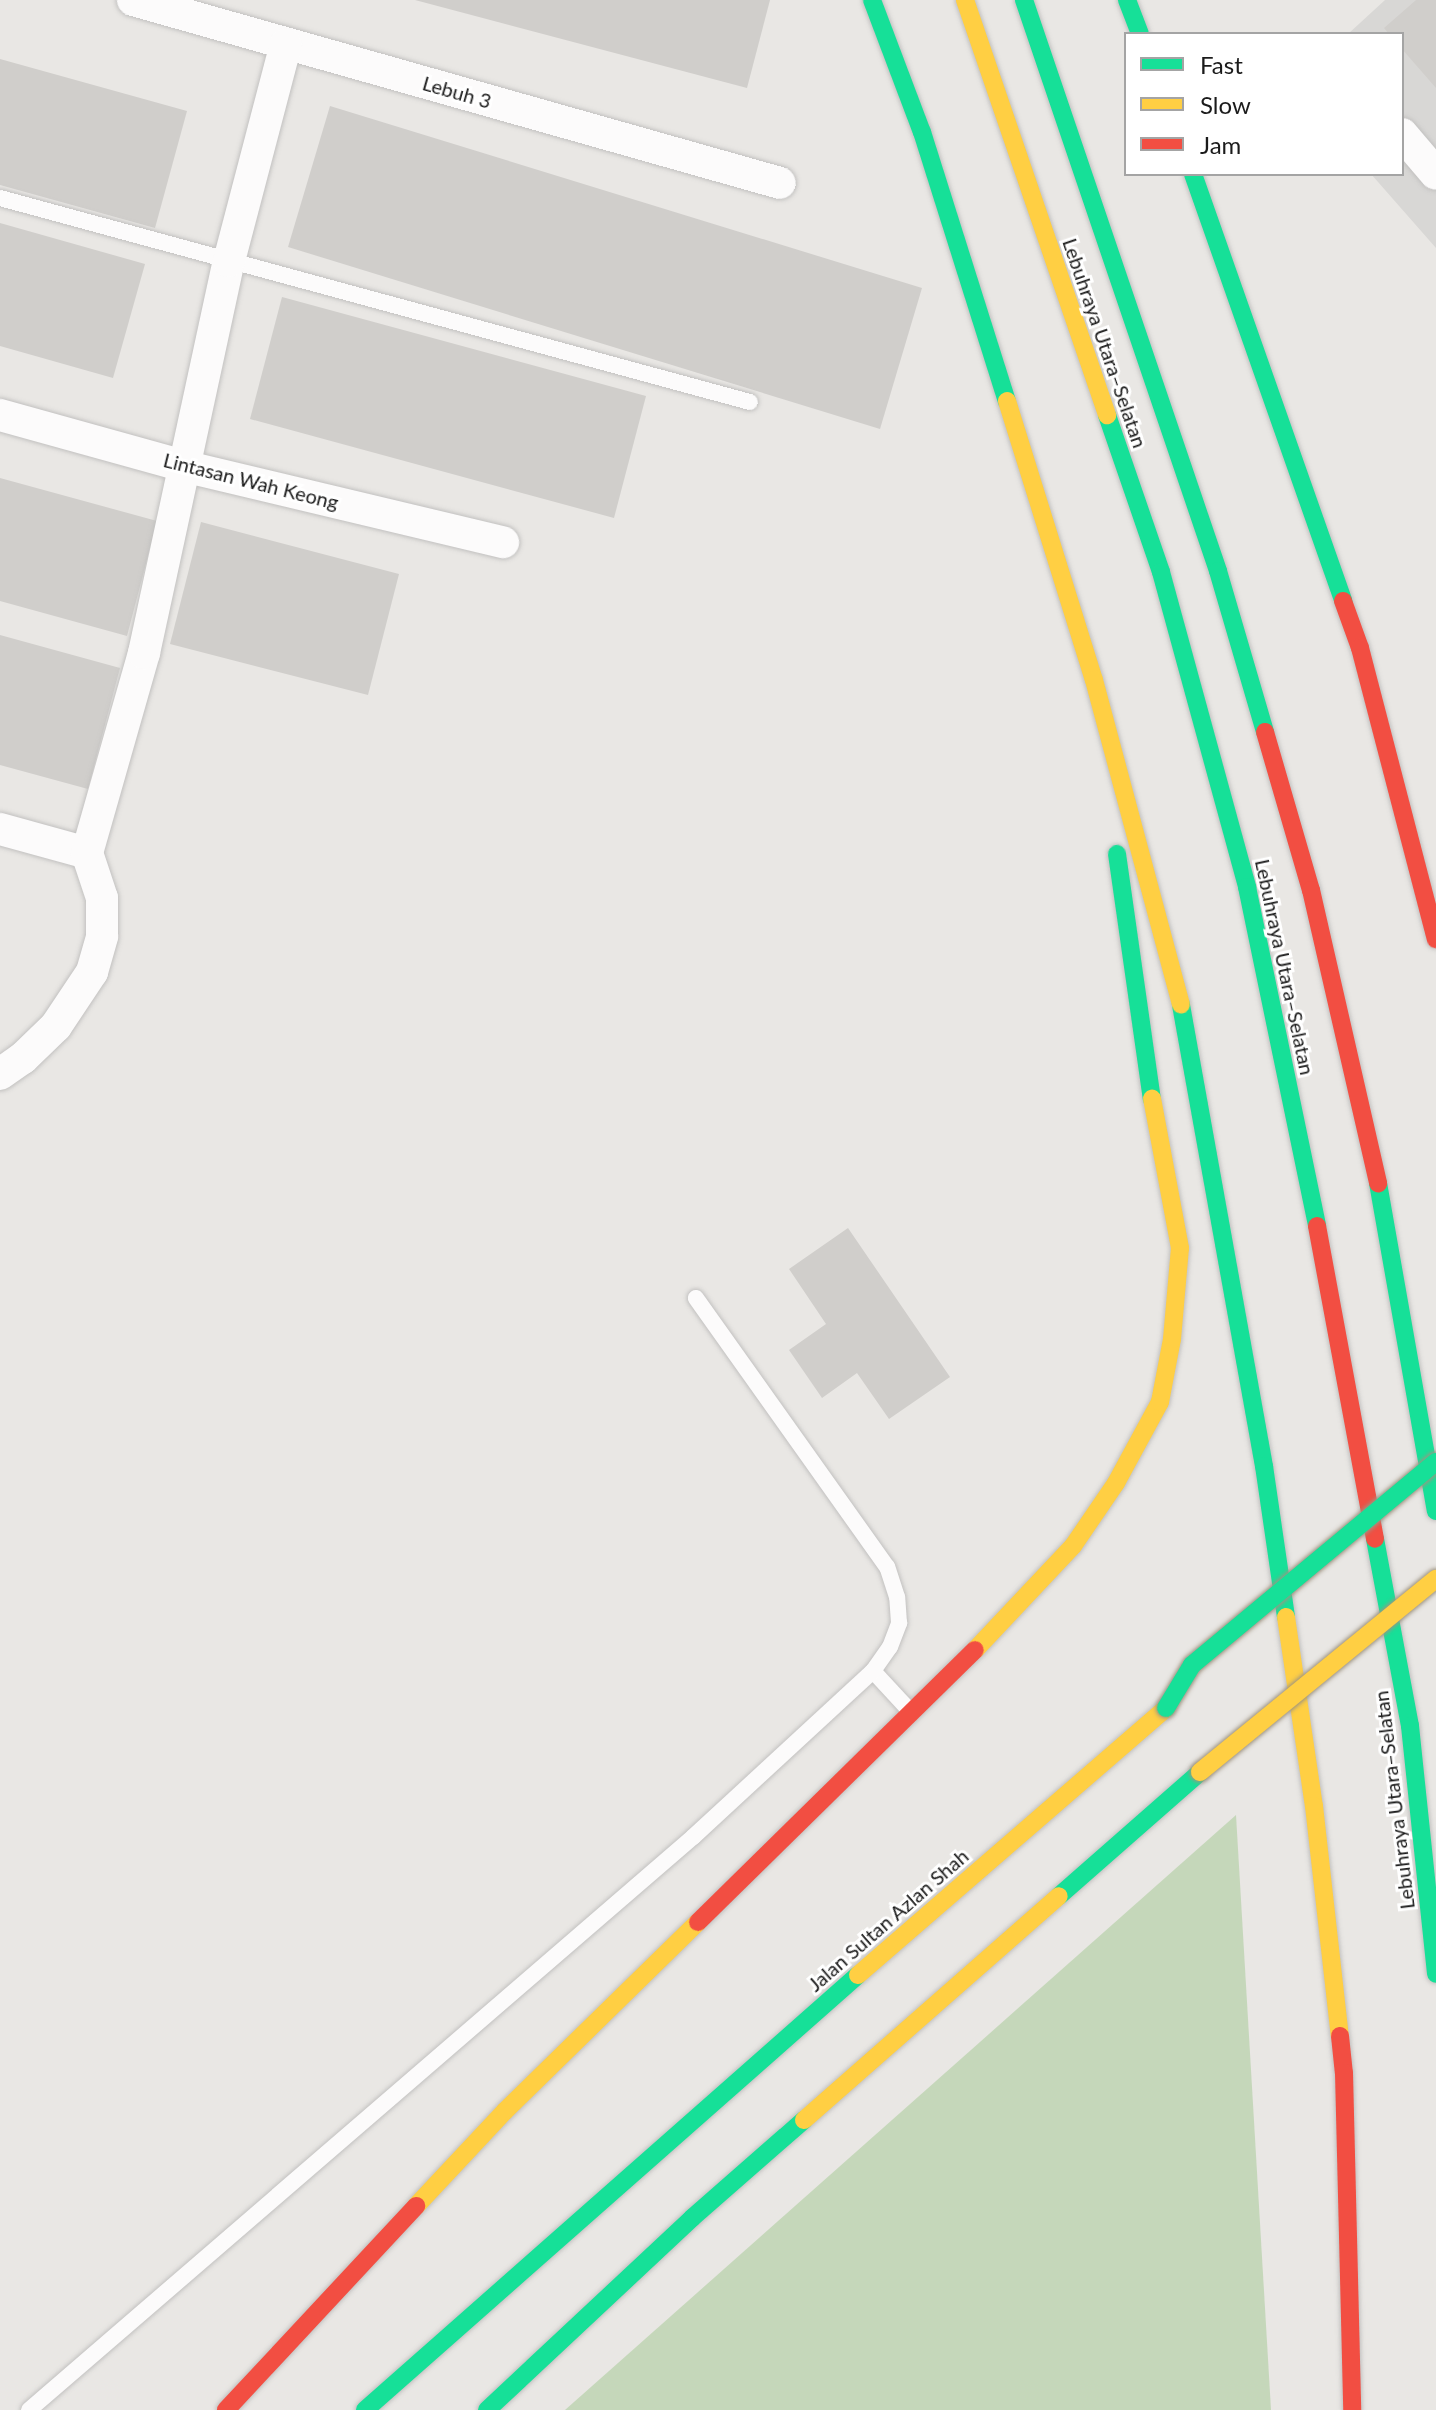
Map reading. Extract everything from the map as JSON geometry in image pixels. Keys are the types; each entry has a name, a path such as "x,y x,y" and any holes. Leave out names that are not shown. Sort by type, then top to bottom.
{"main road":[{"path":"872,0 922,132 1094,680 1180,999 1264,1466 1314,1806 1344,2073 1354,2370 1350,2410"},
{"name":"Lebuhraya Utara–Selatan","path":"965,0 1161,572 1247,887 1310,1191 1410,1726 1436,1974"},
{"name":"Lebuhraya Utara–Selatan","path":"1024,0 1218,571 1311,890 1382,1202 1436,1511"},
{"path":"1127,0 1139,32"},
{"path":"1194,176 1360,648 1436,939"},
{"path":"226,2410 505,2111 913,1713 1073,1546 1116,1483 1160,1402 1172,1339 1180,1248 1145,1058 1094,680"},
{"name":"Jalan Sultan Azlan Shah","path":"365,2410 643,2161 1166,1708 1192,1665 1436,1462"},
{"path":"1412,1518 1436,1498"},
{"path":"1365,1557 1389,1538"},
{"path":"487,2410 692,2218 1200,1772 1436,1579"},
{"path":"1270,1635 1306,1606"},
{"path":"1166,1708 1200,1690"}],"street":[{"name":"Lebuh 3","path":"133,0 780,183"},
{"path":"0,1074 23,1058 56,1026 92,972 102,936 102,898 87,853 144,653 187,467 229,261 286,44"},
{"path":"1404,136 1436,174"},
{"name":"Lintasan Wah Keong","path":"0,415 187,467 503,542"},
{"path":"0,829 87,853"}],"lane":[{"path":"0,198 750,402"},
{"path":"29,2410 693,1837 873,1671 890,1647 899,1623 897,1597 887,1567 696,1298"},
{"path":"873,1671 913,1713"}],"shaded area":[{"path":"1385,0 1436,0 1436,248 1373,176 1404,176 1404,32 1350,32"}],"green space":[{"path":"1236,1815 1271,2410 565,2410"}],"building":[{"path":"415,0 770,0 747,88"},
{"path":"1416,0 1436,0 1436,88 1404,51 1404,32 1387,32 1384,28"},
{"path":"0,59 187,111 155,228 0,185"},
{"path":"330,106 922,288 880,429 288,247"},
{"path":"0,223 145,264 113,378 0,346"},
{"path":"282,297 646,396 614,518 250,419"},
{"path":"0,478 157,521 127,636 0,601"},
{"path":"201,522 399,574 368,695 170,644"},
{"path":"0,635 120,668 88,789 0,765"},
{"path":"848,1228 950,1377 889,1419 857,1373 822,1398 789,1350 826,1324 789,1269"}],"traffic: fast":[{"path":"872,0 922,132 1007,401"},
{"path":"1024,0 1218,571 1265,732"},
{"path":"1127,0 1139,32"},
{"path":"1194,176 1343,601"},
{"path":"1107,415 1161,572 1247,887 1317,1226"},
{"path":"1117,854 1152,1099"},
{"path":"1181,1005 1264,1466 1286,1617"},
{"path":"1378,1183 1436,1511"},
{"path":"1166,1708 1192,1665 1436,1462"},
{"path":"1375,1539 1410,1726 1436,1974"},
{"path":"1059,1896 1200,1772"},
{"path":"365,2410 858,1975"},
{"path":"487,2410 692,2218 804,2120"}],"traffic: slow":[{"path":"965,0 1107,415"},
{"path":"1007,401 1094,680 1181,1005"},
{"path":"975,1650 1073,1546 1116,1483 1160,1402 1172,1339 1180,1248 1152,1099"},
{"path":"1200,1772 1436,1579"},
{"path":"1286,1617 1314,1806 1340,2036"},
{"path":"858,1975 1166,1708"},
{"path":"804,2120 1059,1896"},
{"path":"416,2206 505,2111 698,1922"}],"traffic: jam":[{"path":"1343,601 1360,648 1436,939"},
{"path":"1265,732 1311,890 1378,1183"},
{"path":"1317,1226 1375,1539"},
{"path":"698,1922 975,1650"},
{"path":"1340,2036 1344,2073 1352,2410"},
{"path":"226,2410 416,2206"}]}
